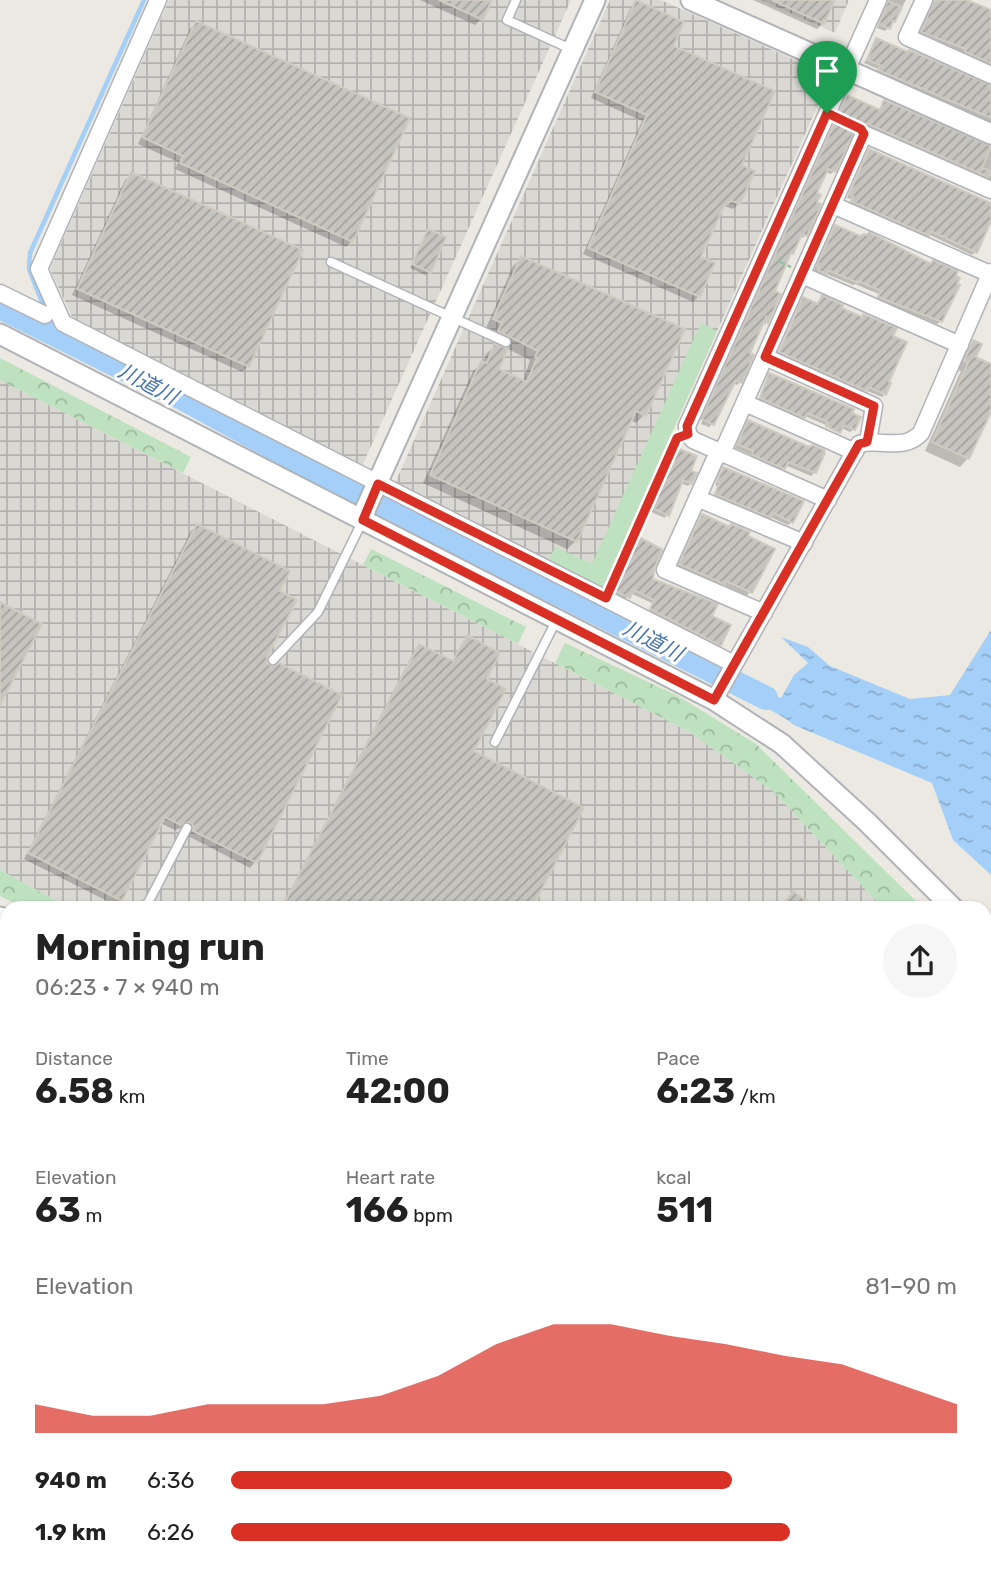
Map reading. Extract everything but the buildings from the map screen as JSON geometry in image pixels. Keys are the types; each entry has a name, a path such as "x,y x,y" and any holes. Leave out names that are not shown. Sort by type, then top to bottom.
{"street":[{"path":"158,0 39,269 63,323 377,486 606,598 733,666"},
{"path":"365,514 595,0"},
{"path":"691,0 991,134"},
{"path":"828,500 693,440 688,434 687,426 878,0"},
{"path":"924,0 907,37 991,75"},
{"path":"764,613 665,569 714,461 745,403 864,134 991,190"},
{"path":"745,403 861,447 903,445 918,436 989,280 833,205"},
{"path":"803,274 960,345"},
{"path":"0,293 45,315"},
{"path":"0,334 365,514 557,618 717,694 782,744 867,822 946,901"},
{"path":"717,694 861,447 874,406 765,357"},
{"path":"697,498 804,543"}],"lane":[{"path":"516,0 506,20 573,50"},
{"path":"331,262 506,342"},
{"path":"273,660 318,612 365,514"},
{"path":"495,742 557,618"},
{"path":"149,901 187,828"}],"path":[{"path":"827,113 861,129 864,134"},
{"path":"764,255 803,274"},
{"path":"606,598 677,438 688,434"}],"shaded area":[{"path":"169,0 571,0 362,466 74,321 50,269"},
{"path":"610,0 661,0 831,76 602,589 395,483"},
{"path":"761,0 849,0 835,33"},
{"path":"0,380 688,731 773,791 876,901 57,901 0,870"}],"green space":[{"path":"701,323 717,331 602,589 548,561 555,547 592,564"},
{"path":"0,358 191,457 183,473 0,380"},
{"path":"371,549 526,627 518,644 363,565"},
{"path":"565,643 678,696 756,744 916,901 876,901 773,791 688,731 555,663"},
{"path":"0,870 57,901 10,901 0,896"}],"water":[{"path":"991,630 991,875 953,840 932,783 794,725 733,689 737,679 781,698 794,675 808,663 781,637 808,647 830,666 910,699 950,695"}],"waterway":[{"path":"55,336 29,269 30,253 144,0"},
{"name":"川道川","path":"0,307 182,398 333,481 766,698"}],"route":[{"path":"827,113 861,129 864,134 765,357 874,406 867,442 859,444 714,700 363,520 378,484 606,598 677,438 688,434 687,426 827,113"}]}
